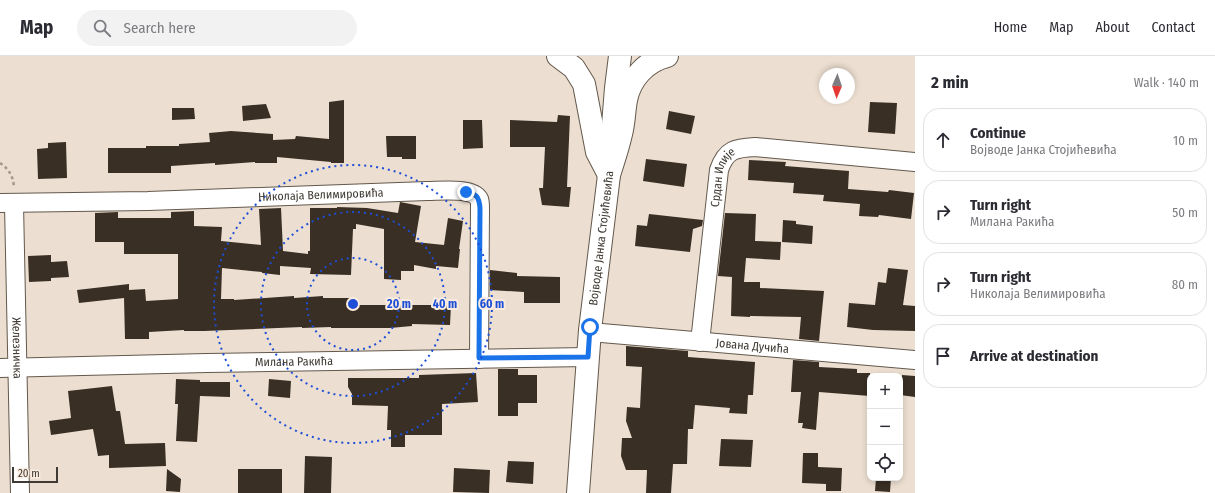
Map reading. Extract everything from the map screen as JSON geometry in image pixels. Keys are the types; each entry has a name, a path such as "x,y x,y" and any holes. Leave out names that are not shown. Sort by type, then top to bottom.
{"street":[{"path":"558,56 574,68 584,84 598,152 609,175"},
{"name":"Војводе Јанка Стојићевића","path":"578,493 590,332 609,175 620,56"},
{"path":"609,175 622,133 626,99 635,76 651,63 661,57 668,56"},
{"name":"Срдан Илије","path":"700,342 719,170 727,155 738,148 756,147 915,162"},
{"name":"Николаја Велимировића","path":"7,204 454,190 473,193 479,199 480,208 479,358"},
{"name":"Железничка","path":"7,204 18,367 20,493"},
{"name":"Јована Дучића","path":"590,332 915,360"},
{"name":"Милана Ракића","path":"0,368 588,357"}],"path":[{"path":"0,163 10,173 13,179 7,204"}],"building":[{"path":"344,100 344,163 277,157 277,163 255,162 215,165 215,163 171,166 171,173 108,173 108,148 146,148 146,146 179,146 179,144 210,142 209,133 231,131 273,134 273,140 295,139 296,136 329,139 329,102"},
{"path":"870,102 897,103 895,134 868,132"},
{"path":"266,104 271,118 243,121 242,106"},
{"path":"172,108 194,108 195,119 172,120"},
{"path":"669,111 695,116 691,134 666,129"},
{"path":"558,115 570,116 567,187 571,187 569,207 542,205 539,188 543,188 545,147 510,147 510,120 557,122"},
{"path":"463,120 482,120 483,148 463,149"},
{"path":"386,136 416,136 416,159 387,157"},
{"path":"66,142 67,178 38,179 37,149 48,148 48,143"},
{"path":"646,159 687,164 684,187 643,181"},
{"path":"749,160 786,162 785,166 849,171 848,189 888,192 889,190 914,193 911,219 879,215 878,217 859,216 860,204 823,201 824,195 793,193 794,183 748,180"},
{"path":"400,202 421,206 415,242 444,245 448,218 463,221 458,268 436,266 436,269 414,265 414,271 401,271 401,280 384,279 384,229 356,224 356,229 353,229 351,275 310,274 311,268 280,266 280,275 222,268 221,299 234,300 294,296 294,298 323,296 323,298 355,298 355,305 451,305 450,325 412,324 412,326 390,328 302,327 204,331 184,330 149,332 149,339 125,339 124,298 79,303 77,290 129,284 129,290 145,289 146,301 178,299 178,254 124,254 124,242 95,242 95,213 118,212 118,218 171,218 171,212 194,211 194,226 222,227 221,241 261,245 259,209 281,208 283,251 308,254 308,251 310,251 310,208 367,208 398,213"},
{"path":"725,213 756,214 755,241 781,242 780,260 746,258 744,282 760,282 760,288 824,291 819,341 799,339 801,317 731,316 732,277 718,276"},
{"path":"649,214 703,220 702,226 693,229 690,252 635,246 637,225 647,226"},
{"path":"783,220 796,221 796,224 813,226 812,244 782,242"},
{"path":"51,255 51,262 67,261 69,277 51,278 51,281 29,282 28,256"},
{"path":"888,268 908,270 903,305 915,306 915,331 873,330 847,327 849,303 875,305 878,282 886,283"},
{"path":"490,270 517,273 517,276 560,277 560,303 524,303 524,292 490,290"},
{"path":"626,346 688,351 688,357 755,362 753,395 748,395 747,414 729,413 730,408 695,405 693,429 688,429 687,464 673,464 671,493 646,493 647,470 626,470 621,456 622,438 632,438 626,421 627,407 640,408 642,367 626,366"},
{"path":"793,360 819,362 819,367 857,369 857,373 867,373 867,396 819,392 816,430 802,428 803,423 798,423 801,392 791,392"},
{"path":"498,369 518,369 518,375 537,375 537,403 518,403 518,416 498,416"},
{"path":"476,373 478,402 442,404 442,435 405,435 405,447 391,447 391,430 387,430 388,406 352,405 352,394 348,387 348,378 419,378 419,375"},
{"path":"903,375 915,376 915,397 903,395"},
{"path":"176,379 200,380 200,382 230,382 230,397 200,396 197,442 176,441 178,404 175,404"},
{"path":"269,379 291,381 290,398 268,396"},
{"path":"112,386 116,411 120,411 125,444 165,443 166,466 109,468 109,455 98,456 93,429 51,435 49,421 71,418 68,391"},
{"path":"721,439 753,440 751,467 719,466"},
{"path":"803,453 818,453 818,467 842,468 841,491 826,491 826,484 802,483"},
{"path":"305,456 332,457 331,493 304,493"},
{"path":"508,461 534,462 533,484 506,482"},
{"path":"454,468 490,470 489,493 453,492"},
{"path":"167,469 181,479 180,492 166,491"},
{"path":"238,469 282,469 282,493 238,493"},
{"path":"876,481 891,481 890,492 875,491"}],"route":[{"path":"466,192 473,193 479,199 480,208 479,358 588,357 590,327"}]}
